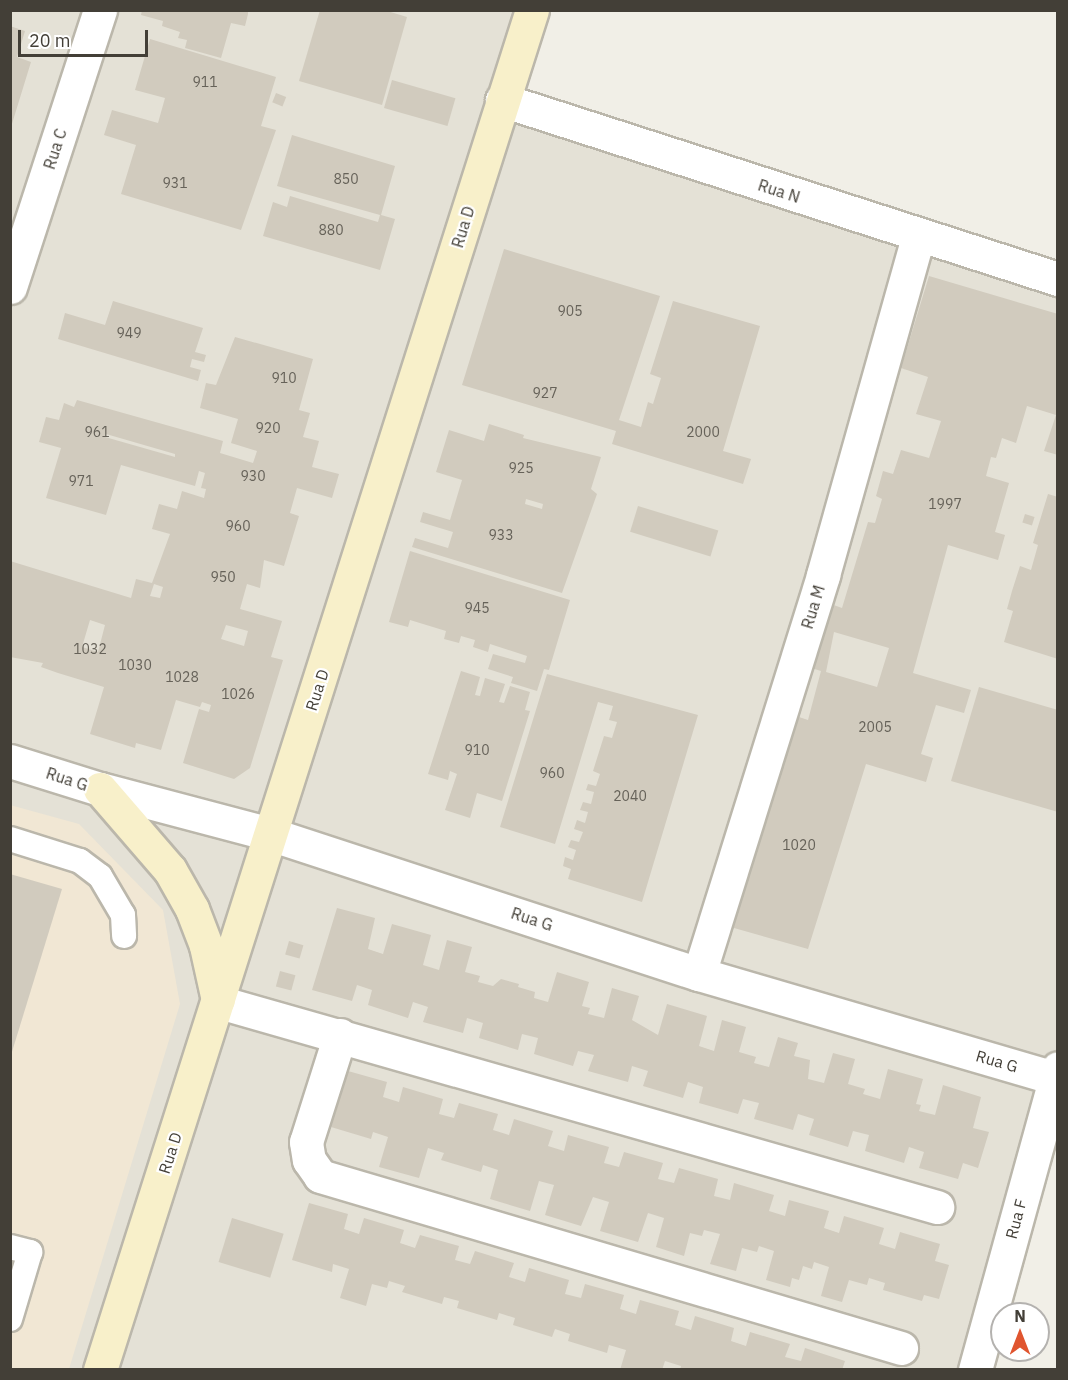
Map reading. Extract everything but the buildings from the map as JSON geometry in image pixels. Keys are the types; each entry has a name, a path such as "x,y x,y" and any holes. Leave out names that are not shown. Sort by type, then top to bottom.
{"street":[{"name":"Rua C","path":"10,287 100,10"},
{"name":"Rua D","path":"100,1370 219,1002 270,834 532,10"},
{"name":"Rua N","path":"502,100 918,237 1058,279"},
{"name":"Rua M","path":"699,974 823,575 918,237"},
{"name":"Rua G","path":"10,761 100,789 270,834 699,974 1056,1073"},
{"path":"100,789 152,847 192,909 206,946 219,1002 937,1207"},
{"path":"340,1035 306,1142 309,1160 320,1176 901,1348"},
{"name":"Rua F","path":"975,1370 1056,1073"}],"lane":[{"path":"10,839 80,861 100,876 123,915 124,936"},
{"path":"10,1246 30,1252 10,1319"}],"shaded area":[{"path":"10,11 532,11 502,100 1057,279 1057,1068 993,1302 990,1302 990,1314 975,1369 11,1369"},
{"path":"10,805 79,824 163,910 180,1004 69,1369 11,1369"}]}
